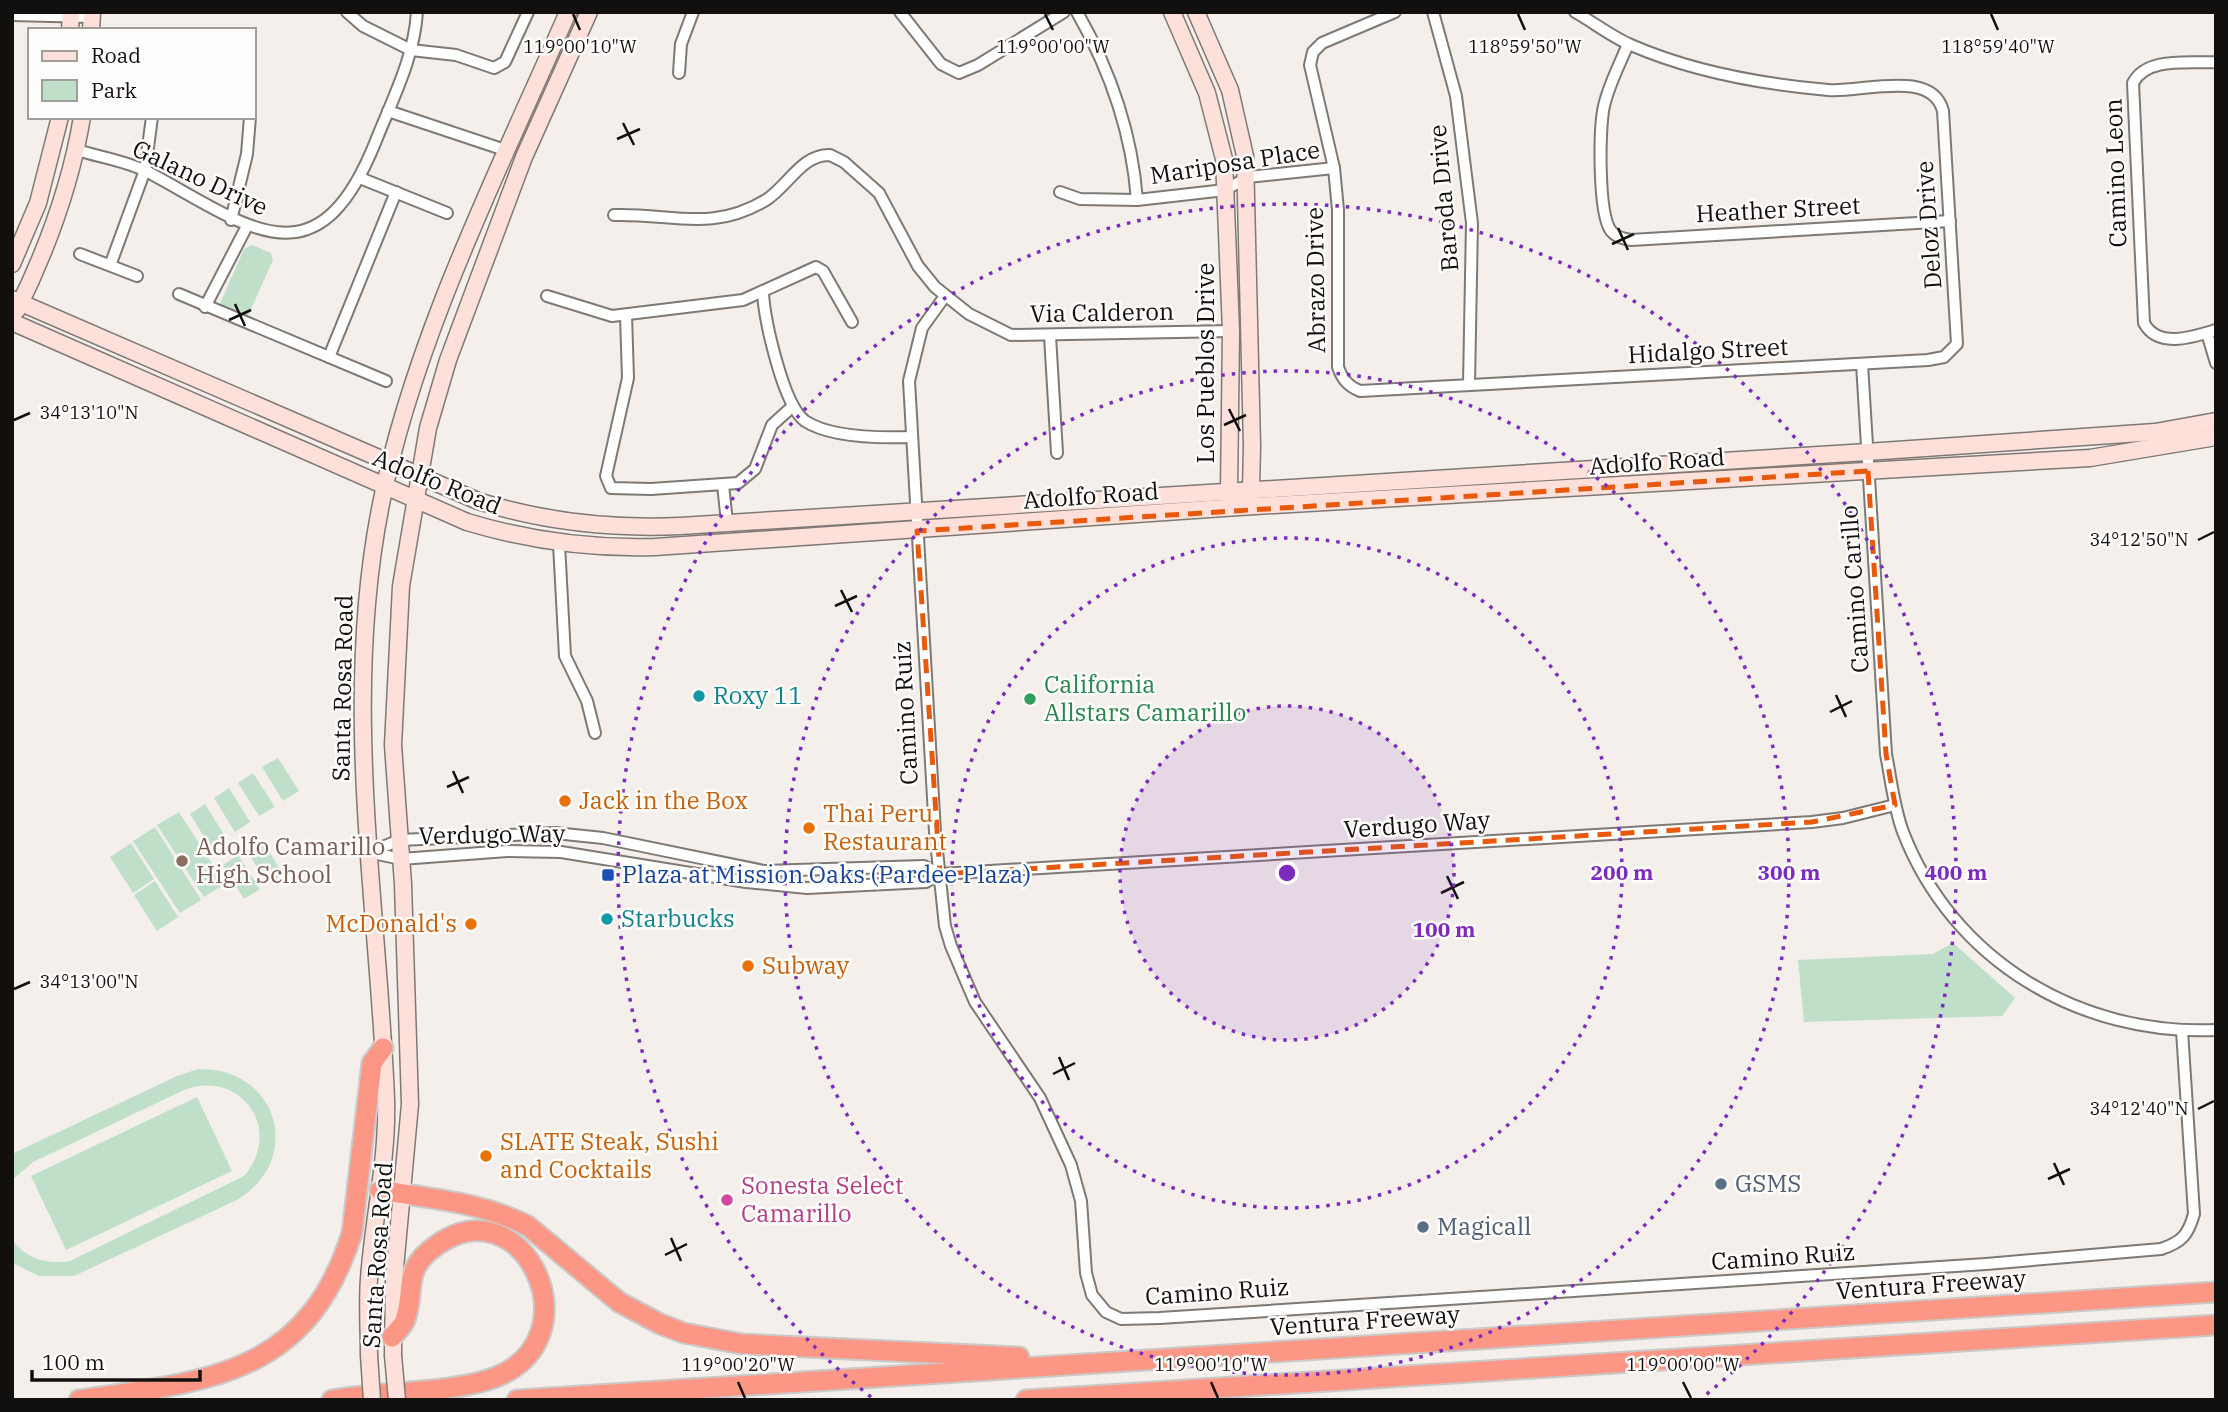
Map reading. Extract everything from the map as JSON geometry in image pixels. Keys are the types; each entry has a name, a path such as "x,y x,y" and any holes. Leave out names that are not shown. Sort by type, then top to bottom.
{"highway":[{"path":"79,1400 202,1381 239,1369 287,1339 312,1313 344,1259 352,1233 372,1063 383,1048"},
{"path":"380,1190 492,1209 511,1217 528,1226 619,1302 684,1333 742,1344 1104,1362"},
{"path":"332,1400 482,1382 508,1371 528,1353 543,1324 544,1294 536,1269 513,1242 497,1235 478,1232 456,1235 439,1243 428,1252 408,1284 405,1321 393,1346"},
{"name":"Ventura Freeway","path":"517,1400 2216,1292"},
{"path":"1026,1400 2216,1325"}],"street":[{"path":"347,12 363,26 411,50 456,55 491,67 500,66 513,50 528,12"},
{"name":"Galano Drive","path":"77,150 145,170 247,226 284,234 314,225 337,210 360,178 411,50 417,12"},
{"name":"Santa Rosa Road","path":"372,1400 369,1277 380,1190 386,1104 362,746 361,674 369,578 385,488 420,362 568,12"},
{"name":"Santa Rosa Road","path":"397,1400 393,1346 410,1094 401,859 393,745 401,586 428,428 448,360 524,157 589,12"},
{"path":"679,73 681,44 693,12"},
{"path":"900,12 941,64 959,73 978,65 1065,12"},
{"path":"1077,12 1119,105 1135,170 1137,200"},
{"name":"Los Pueblos Drive","path":"1172,12 1207,93 1224,159 1231,331 1230,491 1238,507"},
{"name":"Los Pueblos Drive","path":"1196,12 1230,90 1248,177 1251,490"},
{"name":"Abrazo Drive","path":"1395,12 1322,43 1313,52 1310,65 1334,168 1338,221 1337,349 1341,375 1352,388 1360,390 1469,384"},
{"name":"Baroda Drive","path":"1433,12 1456,96 1472,222 1469,384"},
{"path":"1575,12 1629,44"},
{"path":"12,15 91,20"},
{"name":"Deloz Drive","path":"1629,44 1703,71 1753,81 1831,90 1918,86 1933,93 1943,111 1957,344 1947,354"},
{"name":"Heather Street","path":"1629,44 1606,99 1601,131 1604,210 1611,230 1620,237 1631,240 1950,220"},
{"name":"Camino Leon","path":"2211,332 2172,339 2160,338 2147,329 2143,316 2133,83 2137,76 2150,66 2216,62"},
{"path":"388,111 508,151"},
{"path":"12,264 38,203 59,119"},
{"path":"12,320 16,301 52,229 77,150 82,119"},
{"path":"111,263 145,170 152,119"},
{"path":"232,220 247,154 250,119"},
{"name":"Via Calderon","path":"614,215 704,221 721,218 765,200 807,162 830,155 844,162 879,193 918,266 945,296 969,314 1011,335 1231,331"},
{"name":"Mariposa Place","path":"1060,192 1080,199 1137,200 1225,190 1248,177 1334,168"},
{"path":"360,178 447,213"},
{"path":"329,357 396,192"},
{"path":"205,307 247,226"},
{"path":"80,254 111,263 137,276"},
{"path":"547,296 605,316 626,315 739,301 763,294 810,268 819,268 852,322"},
{"path":"179,294 386,381"},
{"path":"763,294 778,361 793,406 803,419 818,426 872,437 911,437"},
{"name":"Camino Ruiz","path":"945,296 928,317 912,358 908,381 931,775 945,926 960,972 992,1029 1040,1098 1071,1165 1081,1201 1091,1295 1106,1312 1121,1319 1917,1269 2161,1249 2179,1243 2189,1233 2194,1214 2182,1031"},
{"name":"Adolfo Road","path":"16,301 478,501 555,521 643,527 1867,452 2155,432 2216,421"},
{"path":"626,315 628,374 607,473 608,484 613,489 643,490 738,483 753,472 772,425 793,406"},
{"name":"Adolfo Road","path":"12,320 467,523 559,544 655,547 1238,507 2090,457 2216,437"},
{"path":"2211,332 2216,363"},
{"path":"1050,336 1057,453"},
{"name":"Hidalgo Street","path":"1469,384 1928,360 1947,354"},
{"name":"Camino Carillo","path":"1862,364 1886,754 1895,805 1903,831 1932,891 1972,938 2005,969 2028,985 2084,1011 2149,1028 2216,1030"},
{"path":"723,485 727,522"},
{"path":"1238,507 1251,490"},
{"path":"559,544 565,656 587,701 595,733"},
{"name":"Verdugo Way","path":"368,852 401,859 507,851 561,852 746,882 807,888 926,882 940,874 1812,821 1843,818 1895,805"},
{"name":"Verdugo Way","path":"368,852 400,840 555,833 603,838 764,871 924,866 940,874"}],"highlighted area":[{"path":"1868,471 1886,754 1895,805 1812,822 940,874 917,531"}],"green space":[{"path":"252,245 271,253 273,260 247,318 219,306 244,249"},
{"path":"278,758 299,791 283,801 262,767"},
{"path":"253,773 275,807 259,816 238,783"},
{"path":"229,788 250,822 235,832 214,798"},
{"path":"205,804 226,838 211,848 190,814"},
{"path":"179,812 225,884 204,897 157,825"},
{"path":"155,827 201,900 180,913 133,841"},
{"path":"262,840 283,874 268,884 246,850"},
{"path":"131,843 154,879 133,893 110,857"},
{"path":"238,855 260,889 244,899 223,865"},
{"path":"155,881 178,917 157,931 134,895"},
{"path":"1953,943 2015,998 2002,1016 1804,1022 1798,960 1933,954"},
{"path":"198,1069 225,1072 247,1083 263,1099 273,1118 276,1140 271,1162 258,1183 237,1200 74,1276 39,1276 12,1263 12,1240 24,1252 38,1259 70,1261 244,1176 255,1158 260,1140 258,1123 239,1095 223,1088 205,1085 184,1090 33,1162 12,1180 12,1154 177,1076"},
{"path":"197,1097 232,1171 66,1250 31,1176"}],"place":[{"name":"Roxy 11","path":"699,696"},
{"name":"California Allstars Camarillo","path":"1030,699"},
{"name":"Jack in the Box","path":"565,801"},
{"name":"Thai Peru Restaurant","path":"809,828"},
{"name":"Adolfo Camarillo High School","path":"182,861"},
{"name":"Plaza at Mission Oaks (Pardee Plaza)","path":"608,875"},
{"name":"Starbucks","path":"607,919"},
{"name":"McDonald's","path":"471,924"},
{"name":"Subway","path":"748,966"},
{"name":"SLATE Steak, Sushi and Cocktails","path":"486,1156"},
{"name":"GSMS","path":"1721,1184"},
{"name":"Sonesta Select Camarillo","path":"727,1200"},
{"name":"Magicall","path":"1423,1227"}]}
